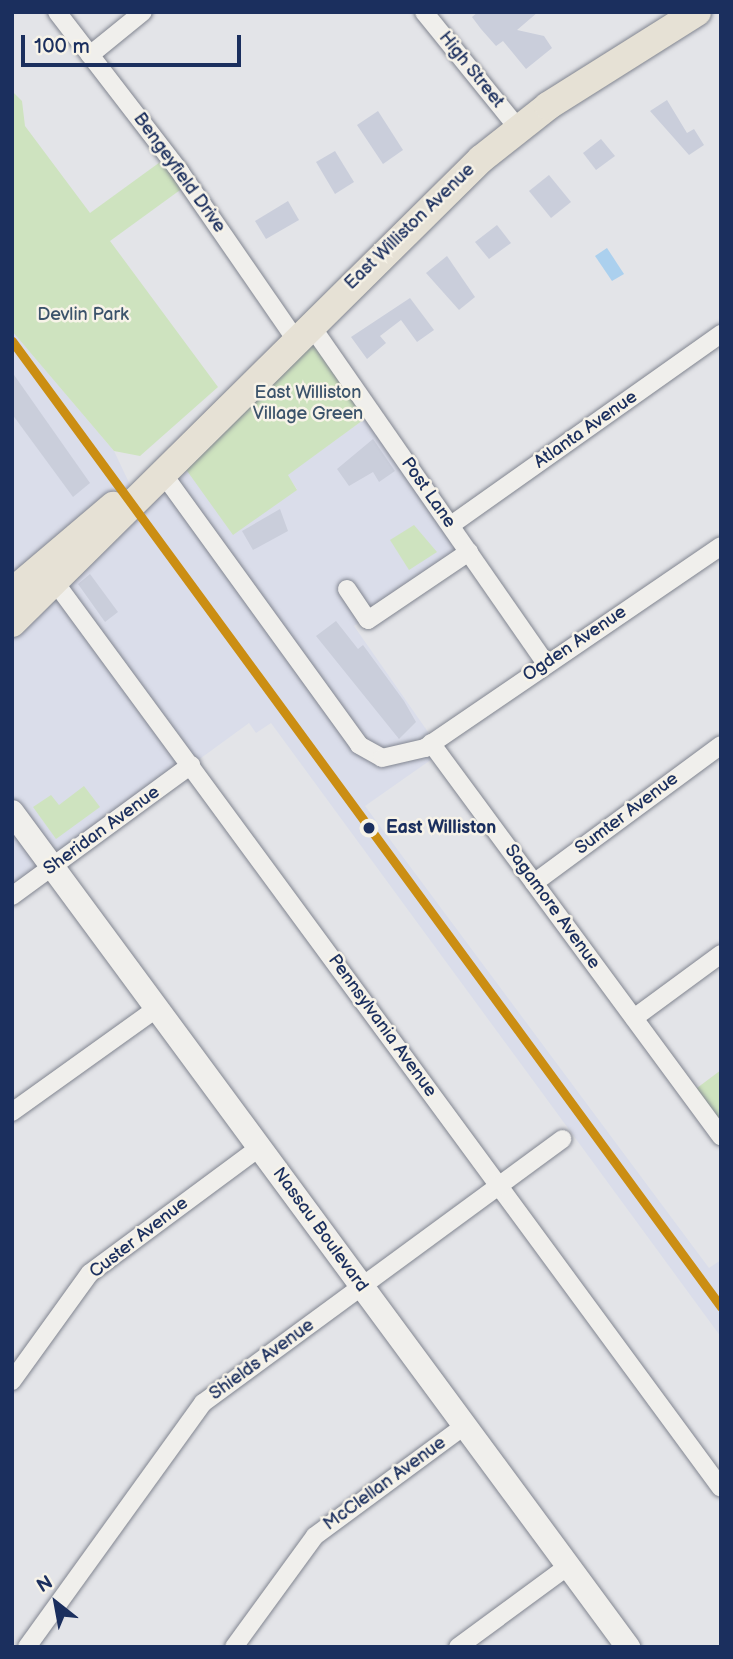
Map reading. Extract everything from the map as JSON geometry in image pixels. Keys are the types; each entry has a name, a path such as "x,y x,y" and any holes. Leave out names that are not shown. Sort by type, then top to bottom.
{"main road":[{"name":"East Williston Avenue","path":"13,613 48,573 157,475 303,331 518,128 697,12"}],"street":[{"name":"Bengeyfield Drive","path":"57,12 303,331"},
{"path":"90,55 143,12"},
{"name":"High Street","path":"424,12 518,128"},
{"name":"Post Lane","path":"303,331 451,525 546,663"},
{"name":"Atlanta Avenue","path":"451,525 721,334"},
{"path":"157,475 364,751 400,757 431,743"},
{"name":"Ogden Avenue","path":"431,743 721,546"},
{"path":"347,589 368,620 469,552"},
{"name":"Pennsylvania Avenue","path":"48,573 721,1488"},
{"name":"Sagamore Avenue","path":"431,743 721,1137"},
{"name":"Sumter Avenue","path":"534,883 721,745"},
{"name":"Sheridan Avenue","path":"12,897 191,765"},
{"name":"Nassau Boulevard","path":"12,812 628,1647"},
{"path":"634,1018 721,954"},
{"path":"12,1112 157,1008"},
{"name":"Shields Avenue","path":"27,1647 203,1403 563,1139"},
{"name":"Custer Avenue","path":"12,1381 90,1273 259,1148"},
{"name":"McClellan Avenue","path":"234,1647 315,1536 464,1426"},
{"path":"458,1647 567,1567"}],"shaded area":[{"path":"12,331 114,451 133,491 185,468 297,489 287,475 370,415 466,551 354,626 442,752 365,806 709,1268 721,1260 721,1337 271,723 256,733 249,723 12,896"}],"green space":[{"name":"Devlin Park","path":"12,91 22,101 25,126 90,213 167,157 187,185 110,241 218,387 140,456 114,451 12,331"},
{"name":"East Williston Village Green","path":"314,335 370,415 288,475 297,490 233,535 185,468"},
{"path":"414,525 437,552 409,570 390,540"},
{"path":"84,786 100,807 56,839 33,807 51,795 59,805"},
{"path":"721,1070 721,1137 689,1094"}],"water":[{"path":"607,248 624,274 612,281 595,256"}],"building":[{"path":"478,12 538,12 517,30 544,36 552,48 526,69 503,41 496,46 481,29 472,17"},
{"path":"667,100 687,133 694,129 704,145 689,155 650,111"},
{"path":"378,111 403,150 383,164 357,125"},
{"path":"601,139 615,156 596,170 583,153"},
{"path":"335,151 354,182 335,194 316,162"},
{"path":"549,175 571,202 551,218 529,191"},
{"path":"288,201 299,220 266,239 255,221"},
{"path":"497,225 511,243 489,259 475,242"},
{"path":"447,256 475,297 459,310 426,273"},
{"path":"410,298 434,330 417,342 401,320 380,336 386,343 367,359 351,337"},
{"path":"12,372 90,483 73,497 12,414"},
{"path":"373,439 395,471 379,482 373,472 349,486 337,469"},
{"path":"280,509 288,531 253,550 242,531"},
{"path":"90,574 118,612 105,622 78,584"},
{"path":"336,621 358,649 363,645 416,722 399,739 316,636"}],"transit line":[{"path":"12,341 721,1307"}],"place":[{"name":"East Williston","path":"369,828"}]}
